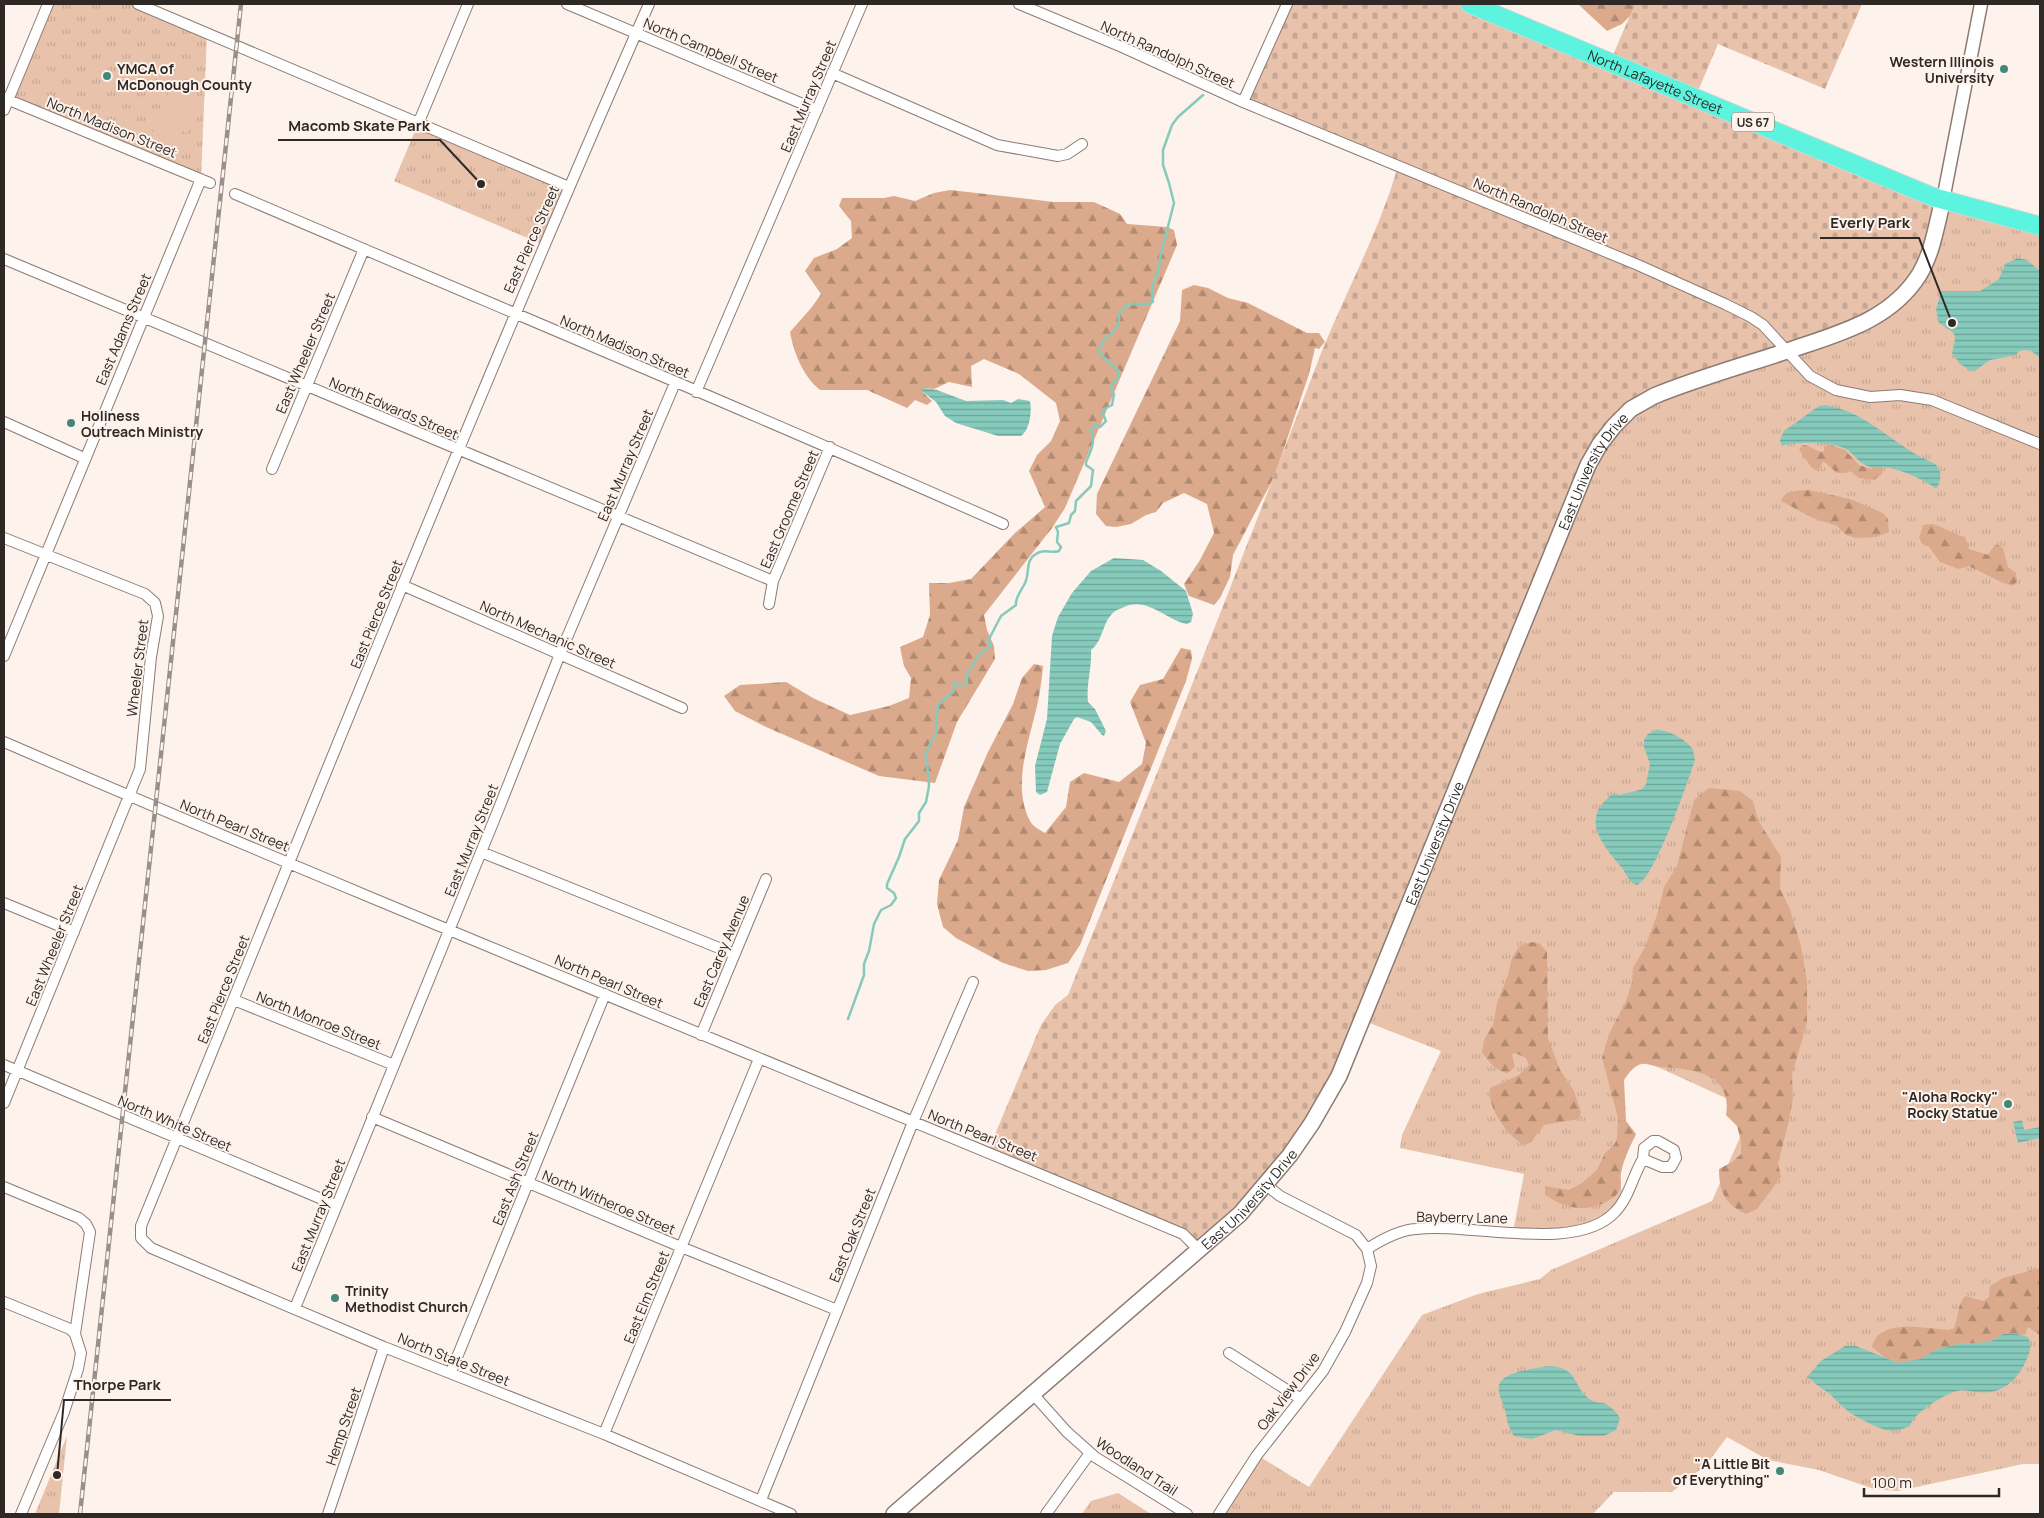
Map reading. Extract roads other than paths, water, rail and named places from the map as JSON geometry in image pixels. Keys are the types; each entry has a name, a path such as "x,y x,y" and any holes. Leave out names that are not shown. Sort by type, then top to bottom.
{"highway":[{"name":"North Lafayette Street","path":"1470,4 1942,200 2040,226"}],"main road":[{"name":"East University Drive","path":"894,1514 1240,1214 1266,1185 1301,1140 1338,1076 1529,606 1588,465 1600,444 1622,417 1654,396 1859,326 1879,314 1913,284 1927,261 1933,245 1942,200"}],"street":[{"path":"4,110 6,98 48,4"},
{"path":"138,4 569,187"},
{"path":"418,124 468,4"},
{"name":"North Campbell Street","path":"567,4 817,110"},
{"name":"East Pierce Street","path":"141,1238 141,1226 402,585 514,314 649,4"},
{"name":"East Murray Street","path":"696,392 862,4"},
{"name":"North Randolph Street","path":"1018,4 1122,47 1243,102 1638,265 1726,304 1762,325 1810,376 1836,390 1870,397 1900,395 1932,400 1953,406 2040,444"},
{"path":"1243,102 1287,4"},
{"path":"1942,200 1981,4"},
{"path":"832,73 997,145 1058,156 1067,154 1082,144"},
{"name":"North Madison Street","path":"6,98 205,181"},
{"name":"East Adams Street","path":"4,656 143,317 205,181"},
{"name":"North Madison Street","path":"235,194 696,392 830,447 1003,524"},
{"name":"East Wheeler Street","path":"272,469 364,249"},
{"name":"North Edwards Street","path":"4,259 773,581"},
{"name":"East Murray Street","path":"295,1308 560,654 675,383"},
{"path":"4,422 84,458"},
{"name":"East Groome Street","path":"769,604 773,581 830,447"},
{"name":"Wheeler Street","path":"4,538 145,594 157,607 158,616 151,657 142,760 128,796"},
{"name":"North Mechanic Street","path":"402,585 682,708"},
{"name":"North Pearl Street","path":"4,742 128,796 701,1035 912,1122 988,1151 1183,1234 1199,1250"},
{"name":"East Wheeler Street","path":"4,1103 128,796"},
{"path":"481,852 734,954"},
{"name":"East Carey Avenue","path":"701,1035 766,879"},
{"path":"4,903 74,932"},
{"name":"East Oak Street","path":"761,1500 912,1122 973,982"},
{"name":"East Ash Street","path":"451,1372 605,994"},
{"name":"North Monroe Street","path":"234,1000 394,1065"},
{"name":"East Elm Street","path":"604,1434 759,1058"},
{"name":"North White Street","path":"4,1066 336,1205"},
{"name":"North Witheroe Street","path":"372,1117 681,1247 837,1310"},
{"name":"Bayberry Lane","path":"1367,1249 1378,1242 1415,1229 1558,1234 1593,1228 1605,1221 1619,1208 1634,1173 1644,1158"},
{"path":"1266,1185 1280,1196 1356,1235 1367,1249"},
{"path":"4,1187 79,1218 86,1224 90,1232 75,1334 81,1353 78,1369 64,1412 21,1514"},
{"name":"North State Street","path":"141,1238 151,1248 384,1347 604,1434 791,1514"},
{"name":"Oak View Drive","path":"1219,1514 1257,1455 1331,1358 1368,1283 1371,1266 1367,1249"},
{"path":"4,1302 70,1329 75,1334"},
{"name":"Hemp Street","path":"328,1514 384,1347"},
{"path":"1229,1353 1301,1399"},
{"name":"Woodland Trail","path":"1033,1394 1067,1432 1090,1452 1187,1514"},
{"path":"1046,1514 1090,1452"}],"water":[{"path":"2018,258 2027,260 2040,271 2040,358 2031,351 2019,351 2016,355 1990,360 1976,370 1971,371 1960,364 1952,353 1955,339 1954,333 1939,323 1936,310 1941,291 1980,291 1999,279 2005,264"},
{"path":"924,388 937,390 966,401 1003,400 1011,403 1018,399 1030,401 1031,410 1028,425 1021,436 998,436 956,423 945,416 936,402 922,391"},
{"path":"1825,405 1857,416 1935,465 1940,473 1940,481 1937,488 1895,469 1867,466 1844,448 1838,446 1822,443 1804,443 1782,446 1780,440 1784,431 1819,406"},
{"path":"1114,558 1143,560 1161,571 1186,591 1193,614 1191,622 1187,624 1179,622 1148,606 1140,604 1131,605 1113,613 1106,623 1098,642 1091,650 1088,689 1088,702 1095,709 1106,731 1104,736 1091,722 1077,717 1074,719 1060,744 1047,792 1040,795 1036,792 1035,766 1047,719 1052,636 1058,617 1072,593 1091,571"},
{"path":"1656,730 1670,733 1685,741 1692,748 1695,760 1661,849 1644,879 1637,885 1630,880 1601,840 1596,821 1603,802 1614,793 1619,795 1636,791 1642,789 1646,784 1650,764 1644,747 1644,740 1648,734"},
{"path":"2022,1120 2024,1130 2040,1127 2040,1138 2018,1143 2013,1122"},
{"path":"2014,1333 2028,1337 2030,1347 2025,1363 2011,1382 1993,1392 1962,1390 1952,1393 1937,1400 1923,1410 1916,1416 1910,1426 1898,1430 1884,1430 1858,1417 1845,1409 1811,1379 1806,1378 1821,1361 1845,1346 1856,1346 1898,1363 1920,1359 1938,1349 1958,1344 1990,1342 2003,1334"},
{"path":"1547,1366 1565,1370 1574,1378 1581,1390 1592,1401 1605,1404 1613,1409 1620,1418 1616,1430 1604,1436 1580,1436 1556,1430 1532,1439 1514,1436 1508,1425 1499,1393 1499,1385 1502,1380 1513,1374"}],"waterway":[{"path":"848,1019 864,975 864,964 869,951 874,924 881,910 891,905 896,898 894,893 887,888 887,884 905,839 919,821 919,813 926,802 929,786 925,755 937,730 938,705 954,691 954,683 965,685 967,683 967,675 979,654 990,647 989,639 1001,616 1016,605 1018,596 1024,586 1030,560 1039,552 1059,551 1061,547 1057,542 1058,532 1056,527 1069,523 1071,515 1075,511 1076,501 1091,486 1093,470 1086,465 1093,443 1090,431 1094,425 1100,427 1106,421 1103,414 1104,409 1112,405 1114,394 1110,388 1119,376 1119,371 1098,352 1104,340 1115,330 1119,321 1119,314 1128,304 1149,304 1153,302 1153,284 1159,270 1160,258 1174,203 1163,165 1163,150 1172,125 1178,117 1203,95"}],"railway":[{"path":"80,1514 241,4"}],"place":[{"name":"Western Illinois University","path":"2004,69"},
{"name":"YMCA of McDonough County","path":"107,76"},
{"name":"Macomb Skate Park","path":"481,184"},
{"name":"Everly Park","path":"1952,323"},
{"name":"Holiness Outreach Ministry","path":"71,423"},
{"name":"\"Aloha Rocky\" Rocky Statue","path":"2008,1104"},
{"name":"Trinity Methodist Church","path":"335,1298"},
{"name":"\"A Little Bit of Everything\"","path":"1780,1471"},
{"name":"Thorpe Park","path":"57,1475"}]}
